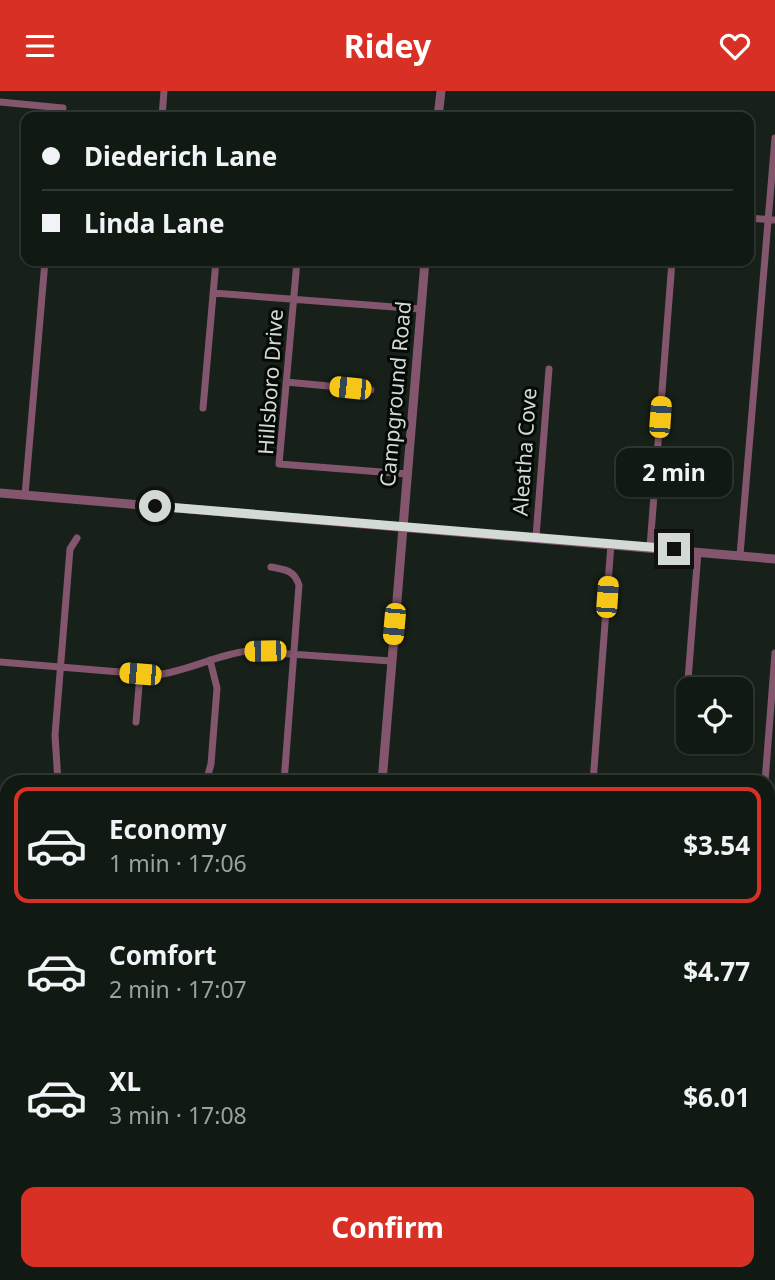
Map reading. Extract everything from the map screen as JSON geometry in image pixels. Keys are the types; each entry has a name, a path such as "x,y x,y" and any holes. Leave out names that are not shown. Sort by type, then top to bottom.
{"street":[{"path":"162,112 164,91"},
{"path":"439,112 441,91"},
{"path":"0,102 63,108"},
{"path":"740,555 772,219 775,138"},
{"path":"754,218 772,219"},
{"path":"25,495 45,266"},
{"path":"203,408 216,266"},
{"name":"Hillsboro Drive","path":"297,266 279,464 407,474"},
{"name":"Campground Road","path":"383,775 424,266"},
{"path":"650,548 672,266"},
{"path":"213,293 420,309"},
{"name":"Aleatha Cove","path":"536,537 549,369"},
{"path":"286,382 371,390"},
{"path":"0,493 775,559"},
{"path":"58,775 55,735 70,549 77,538"},
{"path":"594,775 611,544"},
{"path":"688,677 698,552"},
{"path":"271,567 288,570 296,575 299,585 284,775"},
{"path":"0,662 140,674 172,673 232,653 247,651 391,661"},
{"path":"766,775 775,653"},
{"path":"208,775 217,688 211,660"},
{"path":"136,722 140,674"}],"route":[{"path":"155,506 674,549"}]}
